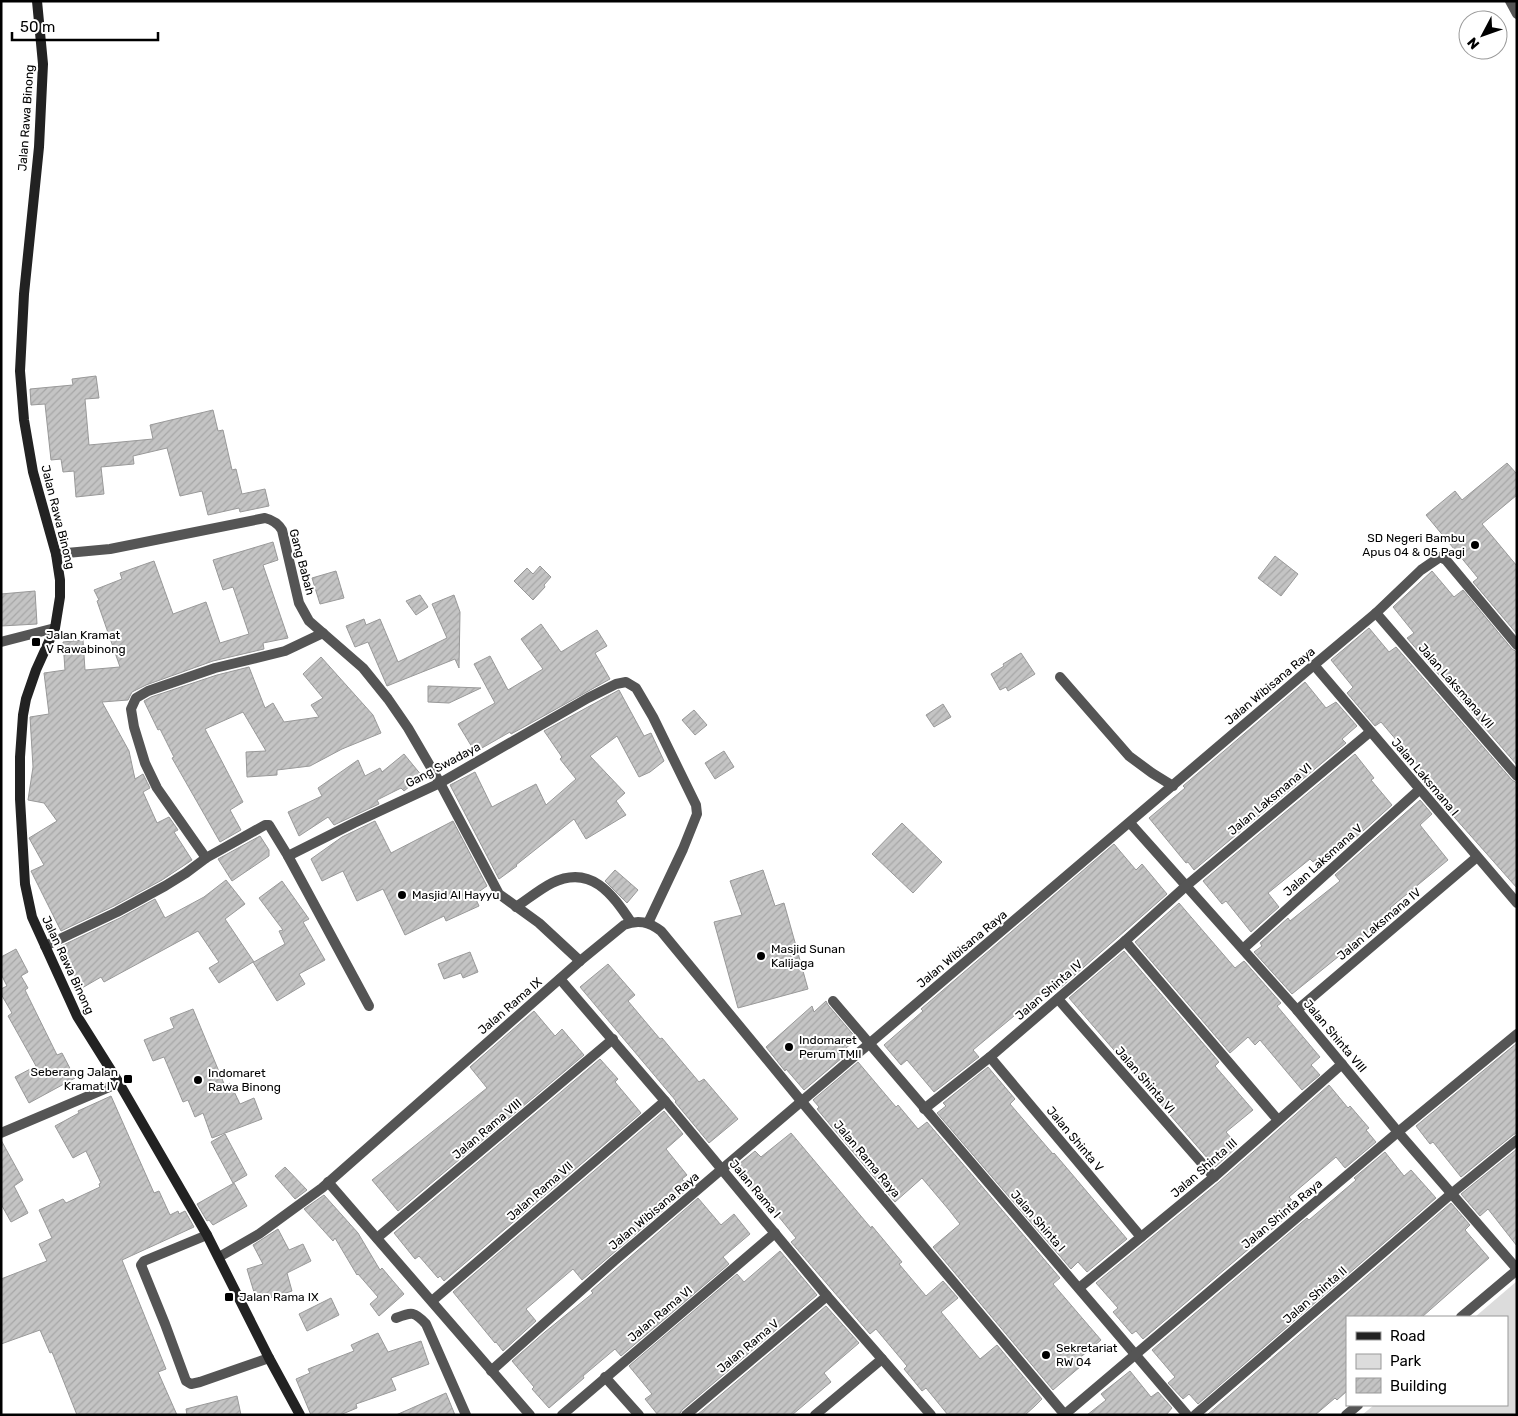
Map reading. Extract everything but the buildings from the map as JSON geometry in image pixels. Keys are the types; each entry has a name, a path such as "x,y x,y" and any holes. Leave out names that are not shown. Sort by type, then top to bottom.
{"main road":[{"name":"Jalan Rawa Binong","path":"37,1 43,64 39,147 24,294 20,371 24,420 33,472 56,554 60,580 60,597 55,628 36,670 22,715 20,757 25,884 32,917 77,1016 119,1083 207,1235 300,1415"}],"street":[{"path":"1510,1 1517,14"},
{"name":"Gang Babah","path":"56,554 110,549 265,518 279,526 282,530 299,603 309,621 363,668 388,699 408,728 440,783 499,894 539,923 580,962"},
{"name":"Jalan Wibisana Raya","path":"491,1371 614,1261 1376,613 1434,560 1440,557 1451,565 1517,645"},
{"name":"Jalan Laksmana VII","path":"1376,613 1517,776"},
{"path":"1,642 55,628"},
{"path":"206,858 161,796 145,763 134,727 131,709 136,698 148,691 215,668 285,651 323,633"},
{"name":"Jalan Laksmana I","path":"1314,665 1517,903"},
{"path":"1060,677 1129,756 1172,786"},
{"name":"Gang Swadaya","path":"288,856 440,783 588,698 616,684 626,682 636,688 653,717 696,805 697,814 683,849 648,922"},
{"name":"Jalan Laksmana VI","path":"1186,886 1370,732"},
{"name":"Jalan Laksmana V","path":"1244,948 1419,790"},
{"name":"Jalan Shinta VIII","path":"1130,823 1244,948 1398,1132 1517,1270"},
{"path":"45,946 117,912 165,886 206,858 267,824 288,856 369,1006"},
{"name":"Jalan Laksmana IV","path":"1297,1010 1476,857"},
{"path":"516,907 552,883 564,878 576,877 591,880 601,885 631,922 648,922"},
{"name":"Jalan Shinta IV","path":"924,1109 990,1057 1186,886"},
{"name":"Jalan Rama IX","path":"219,1257 259,1234 291,1212 328,1182 560,979 624,925 631,922"},
{"name":"Jalan Rama Raya","path":"648,922 661,931 1065,1415"},
{"path":"1125,941 1278,1120"},
{"name":"Jalan Rama I","path":"560,979 613,1039 827,1296 882,1359 925,1413"},
{"name":"Jalan Shinta VI","path":"1058,999 1214,1177"},
{"name":"Jalan Shinta I","path":"833,1001 1136,1353 1187,1415"},
{"name":"Jalan Shinta Raya","path":"1065,1415 1398,1132 1517,1034"},
{"name":"Jalan Rama VIII","path":"377,1238 613,1039"},
{"name":"Jalan Shinta V","path":"990,1057 1141,1237"},
{"name":"Jalan Shinta III","path":"1079,1288 1214,1177 1342,1064"},
{"path":"1,1133 119,1083"},
{"name":"Jalan Rama VII","path":"432,1301 665,1101"},
{"name":"Jalan Shinta II","path":"1195,1415 1451,1194 1517,1140"},
{"path":"328,1182 530,1415"},
{"name":"Jalan Rama VI","path":"562,1415 775,1233"},
{"path":"207,1235 144,1261 141,1265 186,1382 191,1384 200,1382 269,1358"},
{"path":"1462,1316 1517,1270"},
{"name":"Jalan Rama V","path":"686,1415 827,1296"},
{"path":"396,1318 411,1312 418,1315 426,1324 466,1415"},
{"path":"815,1415 882,1359"},
{"path":"605,1377 638,1415"},
{"path":"1346,1415 1357,1406"}],"green space":[{"path":"1517,1281 1517,1415 1362,1415 1373,1406 1508,1406 1508,1316 1476,1316"}],"place":[{"name":"SD Negeri Bambu Apus 04 & 05 Pagi","path":"1475,545"},
{"name":"Jalan Kramat V Rawabinong","path":"36,642"},
{"name":"Masjid Al Hayyu","path":"402,895"},
{"name":"Masjid Sunan Kalijaga","path":"761,956"},
{"name":"Indomaret Perum TMII","path":"789,1047"},
{"name":"Seberang Jalan Kramat IV","path":"128,1079"},
{"name":"Indomaret Rawa Binong","path":"198,1080"},
{"name":"Jalan Rama IX","path":"229,1297"},
{"name":"Sekretariat RW 04","path":"1046,1355"}]}
